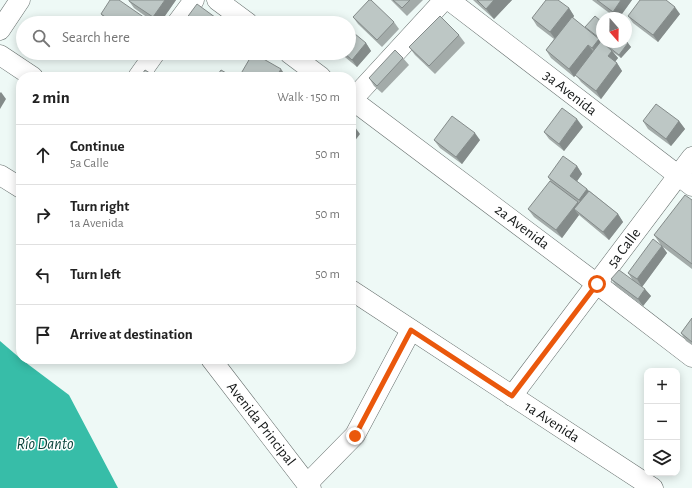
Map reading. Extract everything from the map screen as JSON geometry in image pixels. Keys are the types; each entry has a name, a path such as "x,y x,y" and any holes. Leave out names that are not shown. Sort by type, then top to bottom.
{"street":[{"path":"0,30 20,0"},
{"path":"182,16 194,0"},
{"path":"217,0 239,16"},
{"path":"356,95 444,0"},
{"name":"3a Avenida","path":"449,0 685,181"},
{"path":"0,55 26,72"},
{"path":"142,72 150,60"},
{"path":"298,60 314,72"},
{"name":"2a Avenida","path":"356,104 692,357"},
{"name":"5a Calle","path":"512,396 597,284 685,181 692,157"},
{"path":"0,175 16,185"},
{"name":"1a Avenida","path":"356,293 654,488"},
{"path":"309,486 355,436 411,330"},
{"name":"Avenida Principal","path":"215,364 309,486"}],"water":[{"name":"Río Danto","path":"0,341 16,355 16,364 28,364 69,395 118,488 0,488"}],"building":[{"path":"110,0 119,0 142,16 104,16 101,14"},
{"path":"129,0 165,0 154,16"},
{"path":"369,0 371,0 394,22 377,40 356,20 356,16 354,16"},
{"path":"393,0 410,0 402,8"},
{"path":"477,0 494,0 486,9"},
{"path":"546,0 558,0 569,8 550,32 532,18"},
{"path":"597,0 621,0 613,12"},
{"path":"640,0 666,0 675,7 653,35 632,19 631,12"},
{"path":"197,4 213,16 188,16"},
{"path":"440,16 459,35 429,66 409,47"},
{"path":"595,16 596,17 596,35 585,27"},
{"path":"572,17 596,37 596,43 592,48 588,45 569,69 546,50"},
{"path":"356,35 366,43 356,55"},
{"path":"596,48 609,48 612,51 608,56 617,63 596,91 575,75"},
{"path":"610,48 624,48 619,55"},
{"path":"395,50 403,58 377,86 369,78"},
{"path":"249,60 265,60 281,69 279,72 242,72"},
{"path":"656,104 679,121 666,139 643,121"},
{"path":"562,108 577,119 559,144 544,132"},
{"path":"452,116 475,133 456,157 434,140"},
{"path":"563,156 577,166 570,176 587,189 579,200 548,177"},
{"path":"550,181 578,202 556,230 528,209"},
{"path":"589,191 618,214 603,232 574,209"},
{"path":"685,195 692,200 692,264 654,235"},
{"path":"653,239 662,246 637,279 628,273"},
{"path":"619,270 645,289 638,299 611,279"},
{"path":"692,318 692,342 681,333"}],"route":[{"path":"355,436 411,330 512,396 597,284"}]}
